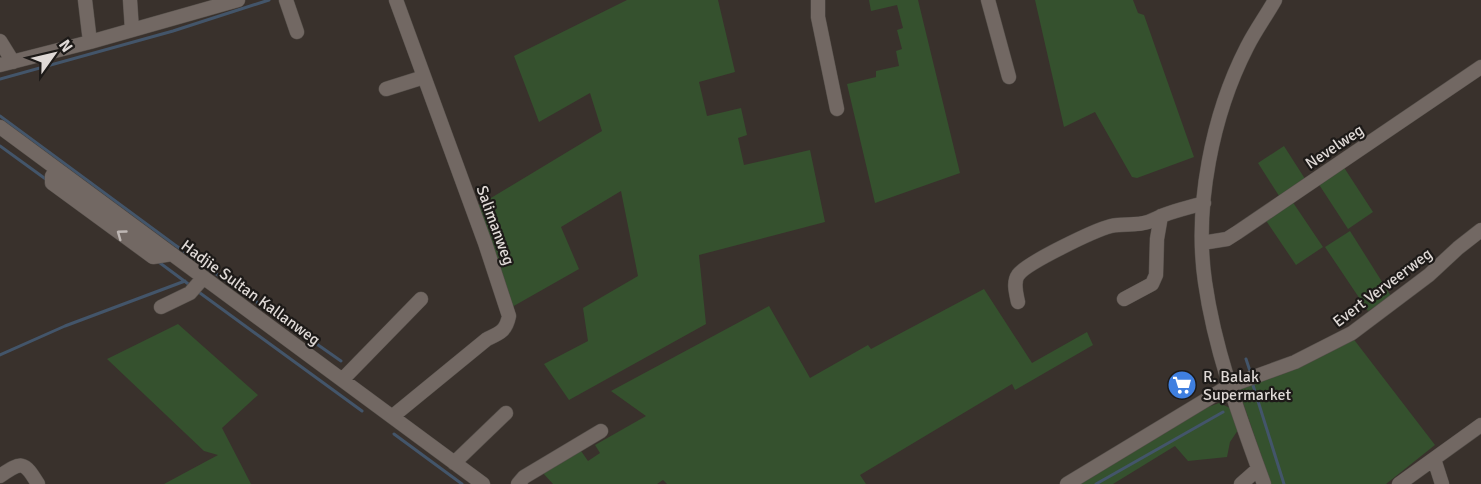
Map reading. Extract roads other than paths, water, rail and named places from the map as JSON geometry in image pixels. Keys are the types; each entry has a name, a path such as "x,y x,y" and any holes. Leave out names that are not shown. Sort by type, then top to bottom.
{"street":[{"path":"85,0 90,42"},
{"path":"130,0 132,30"},
{"path":"0,41 7,63 238,0"},
{"path":"286,0 297,32"},
{"name":"Salimanweg","path":"393,416 487,339 502,332 509,316 485,243 396,0"},
{"path":"818,0 818,17 837,110"},
{"path":"988,0 1009,77"},
{"path":"1264,484 1229,386 1210,312 1202,243 1204,203 1219,119 1232,80 1247,47 1275,0"},
{"name":"Nevelweg","path":"1202,243 1227,239 1481,67"},
{"path":"386,89 424,77"},
{"name":"Hadjie Sultan Kallanweg","path":"0,127 483,484"},
{"path":"1018,302 1015,286 1017,276 1023,269 1096,231 1114,225 1148,222 1204,203"},
{"path":"1124,299 1152,284 1156,276 1157,239 1161,216"},
{"name":"Evert Verveerweg","path":"1066,484 1229,386 1295,362 1352,333 1429,275 1481,230"},
{"path":"161,307 190,293 203,278"},
{"path":"342,379 421,299"},
{"path":"454,463 506,412"},
{"path":"1399,484 1481,425"},
{"path":"518,484 524,477 601,431"},
{"path":"1434,459 1442,484"},
{"path":"0,476 19,464 28,468 38,484"},
{"path":"1241,484 1258,469"}],"waterway":[{"path":"0,79 173,31 269,0"},
{"path":"0,116 175,245 341,361"},
{"path":"0,146 47,180"},
{"path":"156,260 191,286"},
{"path":"0,355 65,326 185,281"},
{"path":"200,293 362,411"},
{"path":"1246,359 1250,371"},
{"path":"1252,382 1284,484"},
{"path":"1096,484 1223,412"},
{"path":"394,434 462,484"}],"place":[{"name":"R. Balak Supermarket","path":"1182,385"}]}
